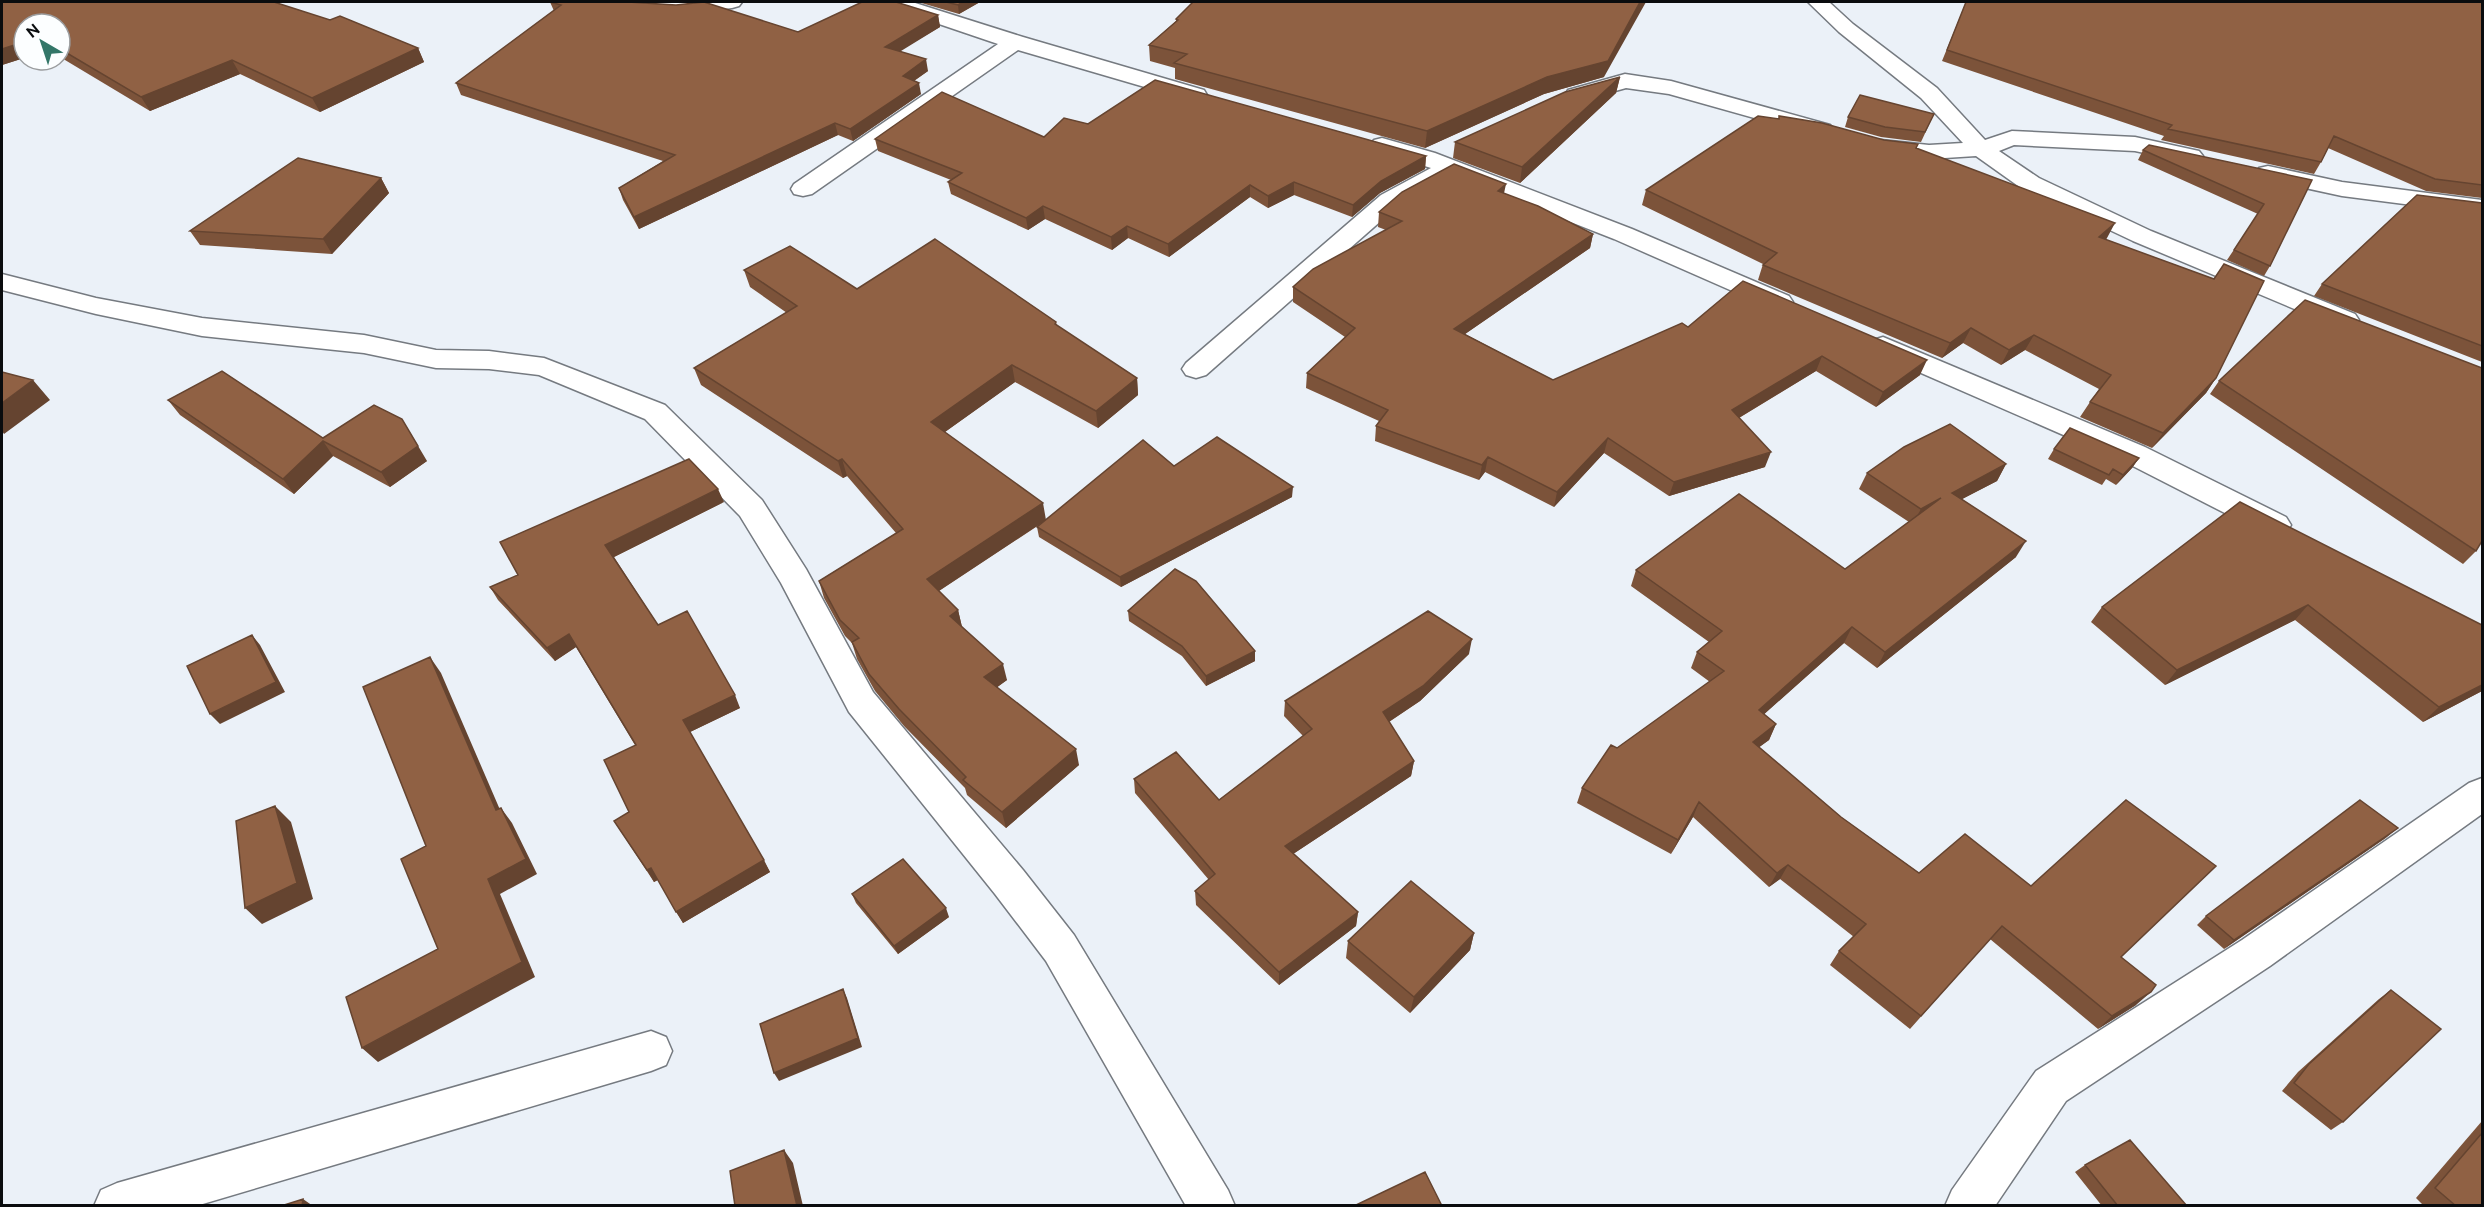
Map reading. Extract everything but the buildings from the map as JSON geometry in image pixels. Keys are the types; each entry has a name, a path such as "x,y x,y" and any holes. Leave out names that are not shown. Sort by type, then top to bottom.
{"street":[{"path":"601,2 680,8 732,2"},
{"path":"893,2 1015,42 1216,100"},
{"path":"1818,2 1845,28 1929,93 1981,149 2030,183 2132,231 2284,297 2362,327"},
{"path":"803,189 1015,42"},
{"path":"1553,101 1625,81 1671,88 1879,146 1929,152 1981,149 2012,138 2135,144 2216,161"},
{"path":"1360,140 1445,156 1808,313"},
{"path":"1196,369 1390,200 1445,156"},
{"path":"2250,169 2342,189 2482,207"},
{"path":"2,282 96,306 202,327 364,344 436,359 489,360 544,367 656,412 751,508 795,578 861,702 1009,882 1060,948 1212,1206"},
{"path":"1862,337 2134,454 2292,534"},
{"path":"1968,1206 2050,1086 2256,953 2482,794"},
{"path":"117,1206 651,1051"}]}
